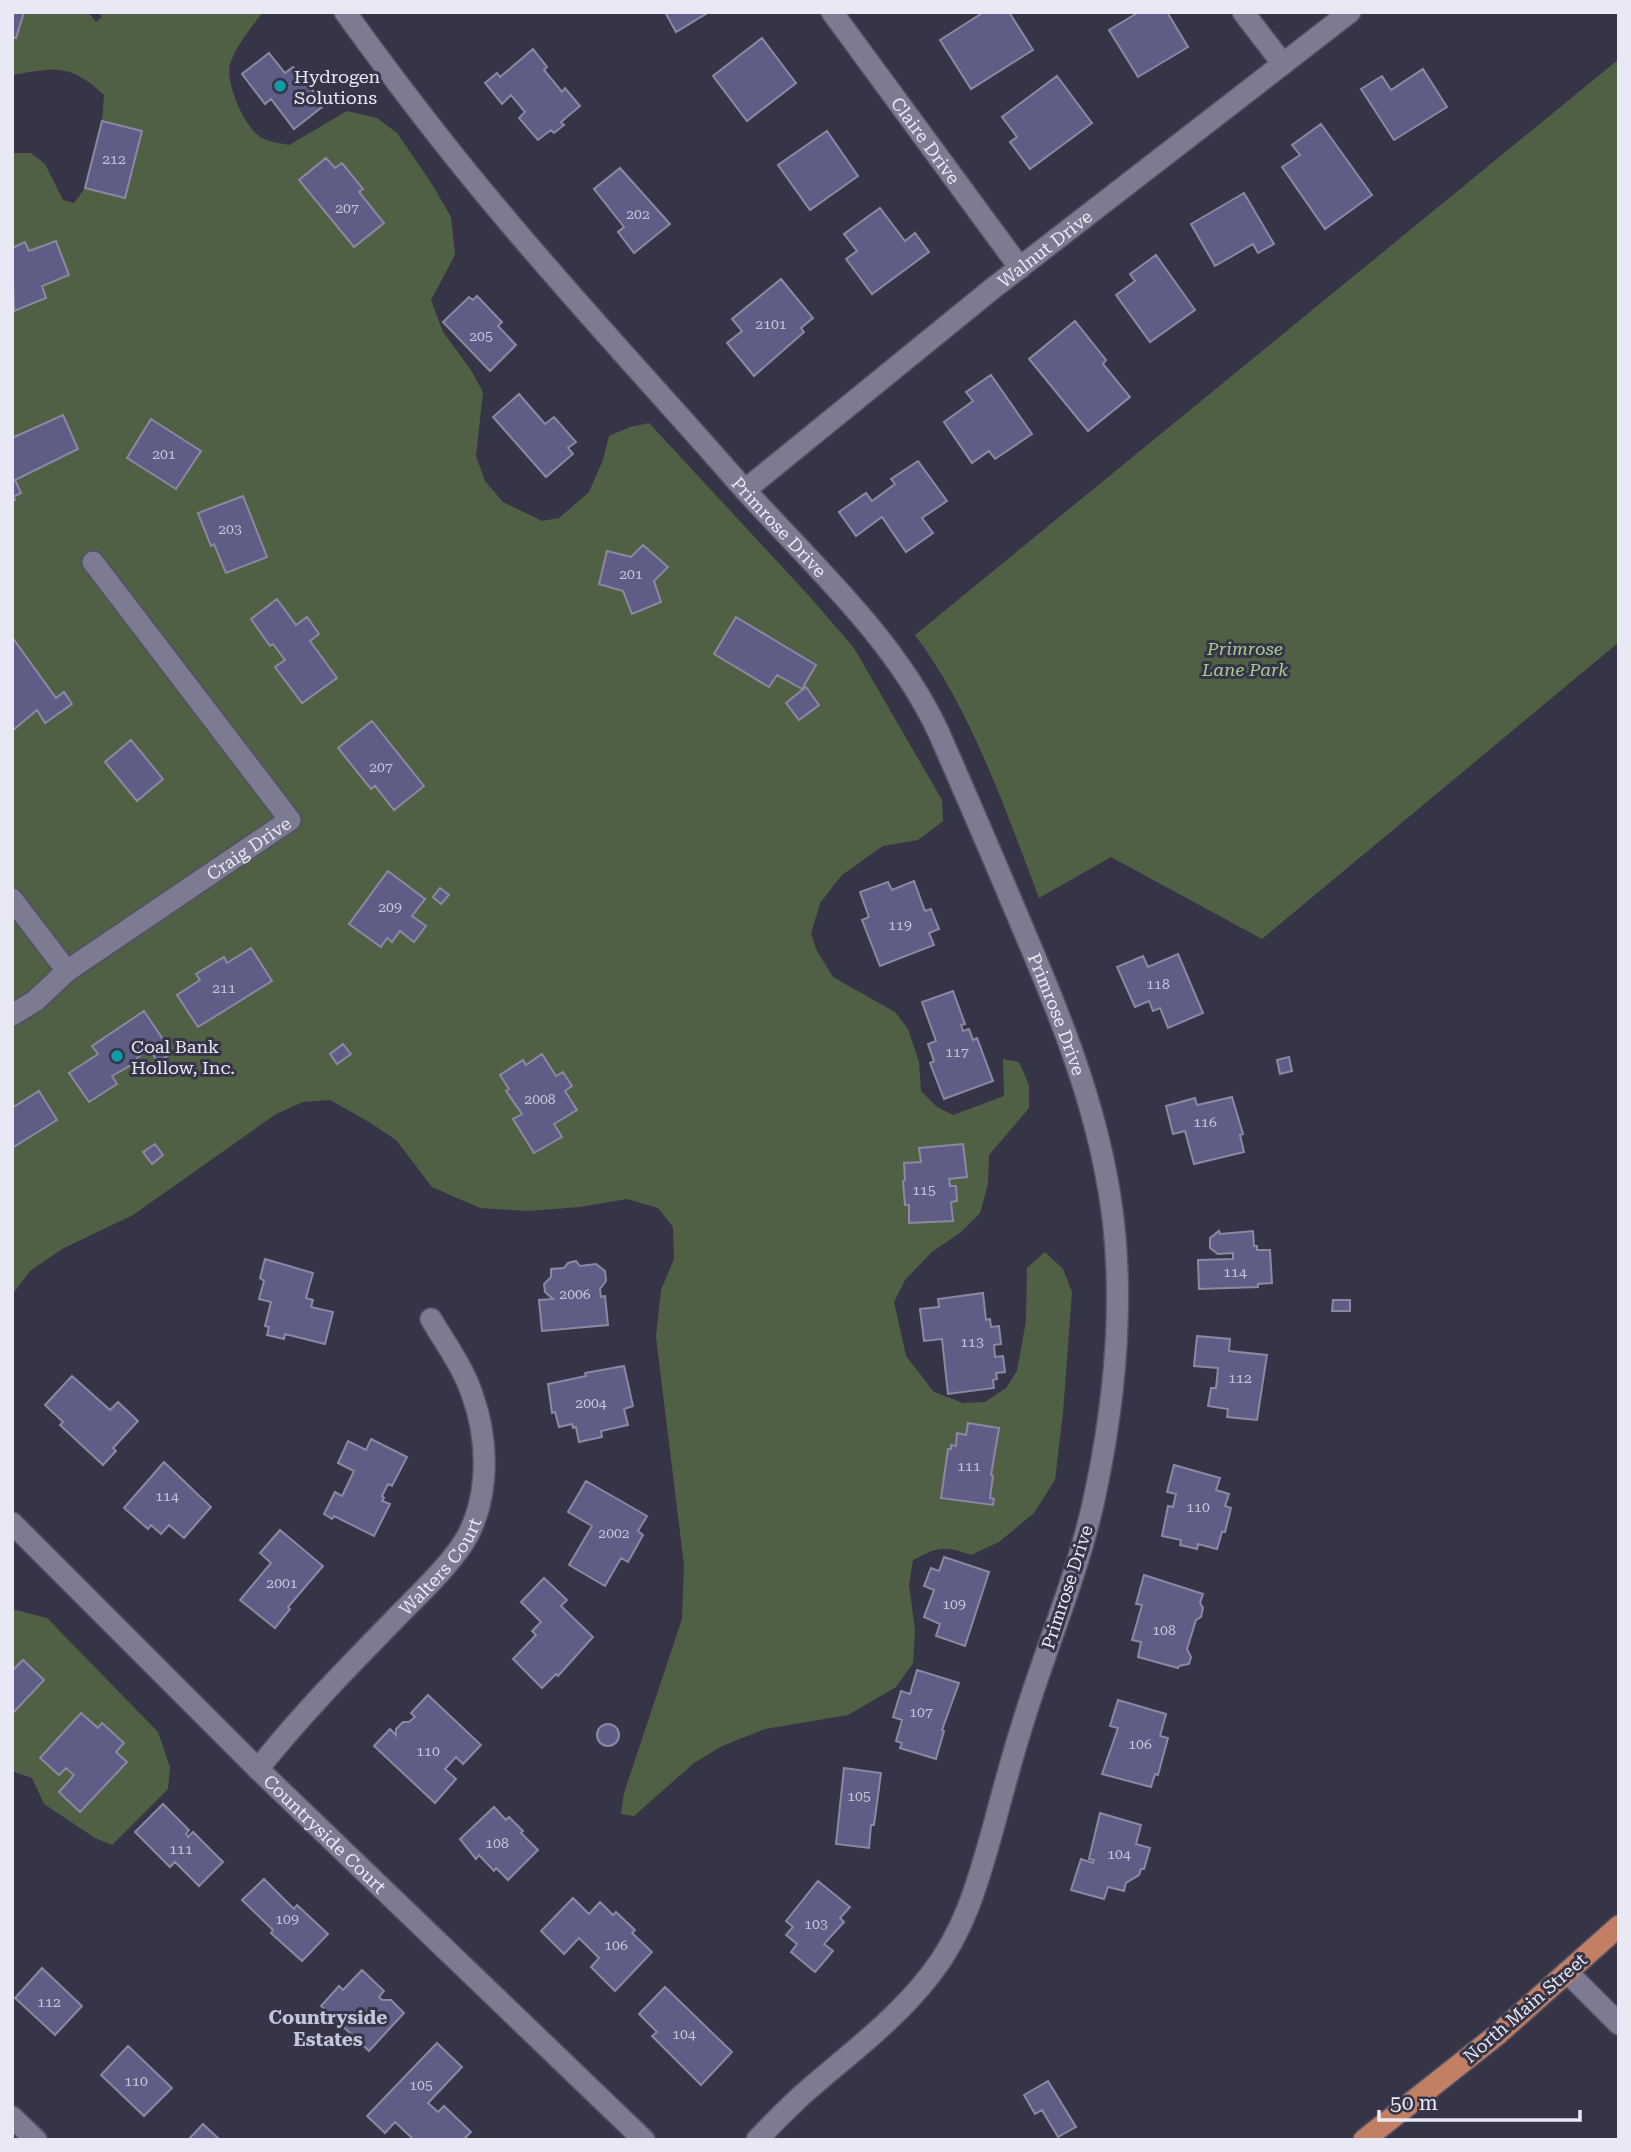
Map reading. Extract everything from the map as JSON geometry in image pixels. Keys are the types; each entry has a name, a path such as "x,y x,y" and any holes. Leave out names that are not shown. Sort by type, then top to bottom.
{"main road":[{"name":"North Main Street","path":"1364,2140 1498,2034 1619,1926"}],"street":[{"name":"Primrose Drive","path":"345,12 397,84 501,213 893,654 930,713 1013,902 1072,1048 1094,1121 1104,1166 1114,1226 1117,1330 1113,1391 1096,1493 1076,1565 1023,1724 982,1874 963,1924 930,1976 895,2015 798,2099 757,2140"},
{"name":"Claire Drive","path":"832,12 1020,268"},
{"path":"1243,12 1283,64"},
{"name":"Walnut Drive","path":"746,490 1020,268 1350,12"},
{"name":"Craig Drive","path":"12,1015 35,1001 67,971 290,820 93,562"},
{"path":"12,899 67,971"},
{"name":"Walters Court","path":"258,1769 296,1722 437,1575 468,1536 473,1523 480,1504 484,1476 480,1421 463,1374 431,1319"},
{"name":"Countryside Court","path":"12,1522 258,1769 643,2140"},
{"path":"1567,1972 1619,2024"},
{"path":"12,2117 36,2140"}],"green space":[{"path":"24,12 88,12 96,22 102,17 98,12 263,12 236,50 229,72 238,105 256,133 265,139 289,145 347,111 377,118 397,133 451,217 455,255 431,300 443,332 471,370 483,392 476,456 485,481 503,502 542,521 559,518 589,492 603,460 609,436 649,423 854,648 942,800 943,821 918,840 883,846 842,875 820,903 811,934 817,951 833,977 895,1012 908,1029 919,1062 921,1091 937,1107 953,1115 1004,1096 1003,1059 1019,1062 1029,1085 1029,1108 989,1155 988,1184 980,1213 961,1232 932,1252 905,1280 894,1302 906,1356 934,1392 963,1403 985,1402 1006,1388 1017,1371 1026,1321 1027,1268 1045,1252 1063,1269 1072,1292 1055,1480 1034,1513 999,1542 971,1555 941,1549 913,1560 909,1585 915,1630 913,1663 896,1687 848,1715 765,1729 722,1746 694,1763 634,1816 621,1814 624,1793 682,1619 684,1565 656,1337 661,1290 674,1259 673,1227 658,1208 627,1199 580,1207 528,1211 480,1208 432,1187 396,1140 369,1122 330,1100 303,1102 276,1114 133,1215 62,1249 30,1271 12,1295 12,1148 57,1120 12,1108 12,731 37,710 46,722 72,703 64,692 56,698 12,637 12,502 15,500 13,497 21,493 15,480 78,449 63,415 12,438 12,307 15,311 46,298 42,286 69,275 56,241 29,251 25,242 12,248 12,153 31,153 45,164 63,200 74,203 85,188 125,198 141,131 102,121 104,95 81,77 61,70 12,75 12,37","holes":["326,158 335,168 342,163 362,189 359,192 384,223 354,247 300,180","151,419 201,450 176,489 127,458","243,496 266,557 226,573 214,544 211,545 198,514","644,545 668,568 654,581 661,602 632,614 623,591 599,584 607,551 631,557","277,600 296,625 307,617 319,634 310,641 337,678 302,703 285,660 273,644 270,645 251,619","736,617 816,664 802,689 777,675 769,687","806,688 819,705 799,720 786,703","372,721 423,786 394,810 375,786 370,789 338,748","130,740 163,779 137,800 105,762","388,872 424,898 412,916 425,926 414,942 400,931 392,942 387,938 380,947 349,924","251,948 272,980 198,1027 177,995 200,980 196,974 224,958 227,963","144,1011 149,1049 137,1058 138,1061 112,1076 117,1084 89,1102 70,1073 98,1054 92,1046","542,1054 556,1076 563,1072 572,1086 565,1091 576,1110 554,1124 561,1137 535,1153 513,1119 522,1114 506,1091 509,1089 500,1075 523,1061 526,1065","963,1144 967,1177 949,1179 950,1186 956,1186 957,1201 951,1202 953,1221 909,1223 909,1205 905,1205 904,1164 921,1162 920,1148","968,1424 999,1428 991,1475 990,1498 994,1499 993,1504 942,1498 948,1449 951,1449 951,1445 956,1446 958,1434 966,1435"]},
{"name":"Primrose Lane Park","path":"1619,59 1619,642 1262,939 1111,857 1039,898 1000,796 970,728 935,664 915,635"},
{"path":"12,1609 47,1618 158,1732 170,1767 168,1789 112,1845 95,1838 44,1804 32,1778 12,1773 12,1714 44,1680 23,1660 12,1668","holes":["81,1713 98,1728 102,1723 124,1743 116,1752 127,1762 81,1812 59,1792 74,1775 66,1768 59,1775 40,1757"]}],"building":[{"path":"12,12 24,12 16,38 12,37"},
{"path":"665,12 709,12 676,32"},
{"path":"984,12 1009,12 1033,50 971,89 940,40"},
{"path":"1139,12 1167,12 1188,47 1138,77 1109,30"},
{"path":"762,38 796,83 747,121 713,76"},
{"path":"533,49 547,67 544,70 562,92 565,88 580,106 561,122 564,125 554,133 551,130 538,140 519,118 525,112 511,95 502,104 485,83 497,73 500,77"},
{"name":"Hydrogen Solutions","path":"269,53 285,73 293,67 315,93 313,94 322,107 294,129 271,99 265,104 242,74"},
{"path":"1423,69 1447,107 1394,140 1361,89 1382,76 1391,90"},
{"path":"1057,76 1092,123 1030,169 1010,142 1017,137 1002,117"},
{"path":"102,121 142,131 125,198 85,188"},
{"path":"1321,124 1372,195 1325,229 1282,167 1300,155 1292,145"},
{"path":"827,131 858,176 810,210 778,165"},
{"path":"326,158 335,168 342,163 363,189 359,192 384,223 354,247 299,180"},
{"path":"620,168 670,224 634,253 618,232 624,227 594,189"},
{"path":"1244,193 1274,244 1258,253 1253,244 1215,266 1191,224"},
{"path":"880,208 905,241 915,233 929,252 872,294 846,259 857,251 844,234"},
{"path":"56,241 69,275 42,286 46,298 14,311 12,248 25,242 29,251"},
{"path":"1156,255 1195,310 1150,342 1116,295 1135,281 1130,274"},
{"path":"781,279 813,318 801,328 804,332 754,376 727,343 742,331 732,319"},
{"path":"477,296 502,322 498,326 516,345 490,371 443,322 469,297 473,300"},
{"path":"1075,321 1106,360 1103,364 1130,397 1088,431 1029,359"},
{"path":"991,375 1032,434 995,459 989,451 972,463 944,422 973,401 966,392"},
{"path":"519,394 545,424 554,417 576,442 568,448 573,454 546,477 493,417"},
{"path":"63,415 78,449 15,480 21,493 13,497 15,500 12,502 12,438"},
{"path":"151,419 201,451 176,489 127,458"},
{"path":"918,461 947,501 922,518 933,533 906,552 882,517 856,536 839,512 866,493 872,501 895,484 891,479"},
{"path":"243,496 267,557 226,573 214,544 211,546 198,513"},
{"path":"643,545 668,567 654,581 661,602 632,614 623,591 599,584 607,551 631,557"},
{"path":"277,599 296,625 307,617 319,634 310,641 337,678 302,703 275,667 285,660 273,644 270,646 251,619"},
{"path":"736,617 816,665 802,689 777,675 769,687 714,654"},
{"path":"12,637 56,698 64,692 72,704 45,723 37,710 12,731"},
{"path":"806,687 819,705 799,720 786,703"},
{"path":"372,721 424,786 394,810 375,786 371,789 338,748"},
{"path":"131,740 163,779 137,801 105,762"},
{"path":"388,871 425,899 412,916 426,926 414,942 400,931 392,942 387,938 381,947 349,924"},
{"path":"914,881 925,911 931,909 939,929 929,933 934,945 880,966 862,920 869,917 860,892 888,882 892,890"},
{"path":"440,888 449,895 441,904 433,897"},
{"path":"251,948 272,981 198,1027 177,995 200,980 196,974 224,957 227,963"},
{"path":"1178,954 1203,1013 1168,1028 1160,1008 1153,1011 1149,1001 1135,1007 1117,967 1143,956 1148,967"},
{"path":"953,991 965,1024 961,1025 963,1031 969,1029 973,1040 977,1038 993,1081 944,1099 930,1063 934,1061 928,1044 936,1041 922,1002"},
{"name":"Coal Bank Hollow, Inc.","path":"144,1011 172,1053 158,1062 149,1049 137,1058 138,1061 112,1076 117,1084 89,1102 69,1073 98,1054 92,1046"},
{"path":"343,1044 351,1054 337,1064 330,1054"},
{"path":"542,1054 556,1076 563,1072 572,1086 565,1091 577,1110 554,1124 562,1137 534,1153 513,1119 522,1114 506,1091 509,1089 500,1075 523,1060 526,1065"},
{"path":"1289,1057 1292,1071 1280,1074 1277,1060"},
{"path":"39,1091 57,1120 12,1148 12,1108"},
{"path":"1232,1097 1243,1134 1240,1135 1244,1152 1194,1164 1185,1131 1173,1134 1166,1106 1195,1098 1197,1105"},
{"path":"155,1144 163,1155 152,1164 143,1152"},
{"path":"963,1144 967,1177 949,1179 950,1186 956,1186 957,1201 951,1202 953,1221 909,1223 909,1205 905,1205 903,1181 904,1163 921,1162 919,1148"},
{"path":"1219,1231 1220,1234 1253,1231 1254,1246 1257,1246 1257,1250 1270,1250 1272,1283 1258,1284 1258,1287 1199,1289 1198,1260 1233,1259 1233,1253 1218,1254 1210,1248 1210,1238"},
{"path":"265,1259 313,1273 306,1298 313,1300 311,1307 333,1312 325,1344 285,1334 284,1339 267,1335 269,1327 265,1326 271,1302 259,1299 264,1281 260,1278"},
{"path":"576,1261 580,1266 596,1264 605,1271 606,1281 600,1289 601,1297 605,1296 608,1325 542,1331 539,1300 553,1299 545,1292 544,1284 551,1277 551,1269 564,1268 568,1263"},
{"path":"983,1293 986,1320 990,1319 991,1327 999,1326 1001,1344 994,1345 995,1357 1003,1356 1005,1372 996,1373 994,1388 948,1394 942,1339 924,1341 920,1309 939,1307 938,1299"},
{"path":"1333,1300 1350,1300 1350,1311 1332,1311"},
{"path":"1197,1336 1230,1339 1229,1351 1267,1355 1257,1420 1227,1417 1228,1409 1208,1406 1211,1388 1216,1388 1218,1368 1194,1366"},
{"path":"624,1366 633,1406 624,1409 628,1425 601,1431 602,1437 579,1442 576,1427 573,1428 572,1424 559,1427 555,1412 552,1413 548,1384 586,1376 585,1373"},
{"path":"72,1376 110,1410 118,1402 138,1421 113,1448 116,1451 103,1465 60,1425 63,1422 45,1405"},
{"path":"968,1423 999,1428 991,1475 990,1498 994,1499 993,1505 941,1498 948,1449 951,1449 951,1445 956,1446 957,1433 966,1435"},
{"path":"371,1439 407,1457 392,1486 388,1484 382,1496 382,1501 390,1504 374,1536 334,1516 332,1519 324,1514 335,1492 342,1496 354,1471 338,1463 348,1441 366,1450"},
{"path":"164,1462 211,1507 184,1538 169,1525 161,1534 151,1525 148,1529 124,1508"},
{"path":"1174,1465 1220,1478 1216,1490 1229,1494 1225,1506 1231,1508 1217,1549 1198,1544 1197,1549 1180,1545 1181,1540 1162,1536 1168,1506 1173,1507 1176,1494 1167,1492"},
{"path":"586,1481 647,1516 638,1531 643,1535 628,1562 621,1558 605,1586 569,1565 592,1526 568,1512"},
{"path":"280,1530 323,1566 288,1607 290,1609 275,1628 240,1600 271,1563 260,1553"},
{"path":"944,1557 989,1572 965,1646 936,1636 940,1624 924,1617 934,1590 924,1586 931,1568 939,1571"},
{"path":"1144,1575 1203,1594 1200,1603 1203,1608 1201,1617 1196,1620 1187,1649 1191,1657 1189,1664 1178,1668 1138,1657 1141,1642 1132,1640 1142,1605 1136,1604"},
{"path":"544,1578 567,1600 561,1606 593,1637 558,1676 556,1674 542,1688 513,1659 536,1635 532,1631 541,1622 521,1602"},
{"path":"23,1660 44,1680 12,1714 12,1668"},
{"path":"917,1670 959,1683 942,1730 944,1731 936,1759 900,1748 902,1743 896,1741 902,1720 893,1717 901,1691 910,1694"},
{"path":"428,1695 481,1745 463,1764 456,1757 445,1769 456,1779 435,1803 374,1746 390,1729 396,1735 396,1729 403,1722 409,1722 415,1717 411,1713"},
{"path":"1118,1700 1166,1714 1160,1736 1168,1738 1158,1775 1155,1774 1151,1787 1102,1774 1118,1728 1110,1726"},
{"path":"81,1713 98,1728 102,1723 124,1743 116,1752 127,1762 80,1812 59,1792 74,1775 66,1768 59,1775 40,1758"},
{"path":"608,1724 616,1727 619,1735 616,1743 608,1746 600,1743 597,1735 600,1727"},
{"path":"844,1768 881,1773 869,1848 836,1844"},
{"path":"163,1804 189,1830 186,1834 188,1837 193,1832 223,1862 199,1886 175,1862 170,1867 135,1832"},
{"path":"494,1807 506,1820 509,1817 538,1850 508,1880 496,1868 494,1871 479,1855 476,1859 460,1839"},
{"path":"1100,1813 1141,1825 1136,1844 1150,1848 1144,1869 1141,1869 1139,1875 1126,1883 1124,1891 1108,1887 1104,1899 1071,1890 1081,1859 1093,1863 1094,1860 1089,1859"},
{"path":"264,1879 294,1909 297,1905 328,1934 302,1961 271,1933 273,1930 242,1900"},
{"path":"818,1881 850,1907 840,1918 844,1922 824,1944 833,1951 815,1972 791,1952 797,1944 786,1935 793,1927 786,1921"},
{"path":"573,1898 589,1914 600,1902 613,1915 616,1912 635,1930 632,1933 652,1952 615,1991 591,1967 599,1958 579,1938 564,1954 541,1931"},
{"path":"42,1968 82,2006 55,2035 15,1998"},
{"path":"362,1970 384,1991 379,1997 382,2000 391,2000 404,2013 369,2051 321,2006 339,1986 343,1990"},
{"path":"665,1987 732,2052 701,2085 652,2036 657,2032 639,2014"},
{"path":"437,2043 462,2067 428,2103 438,2112 444,2106 471,2132 463,2140 414,2140 395,2122 385,2133 367,2116"},
{"path":"128,2046 172,2088 144,2116 101,2075"},
{"path":"1048,2081 1076,2127 1058,2137 1042,2110 1035,2114 1024,2095"},
{"path":"203,2124 220,2140 188,2140"}],"place":[{"name":"Hydrogen Solutions","path":"280,86"},
{"name":"Coal Bank Hollow, Inc.","path":"117,1056"}],"district":[{"name":"Countryside Estates","path":"328,2028"}]}
